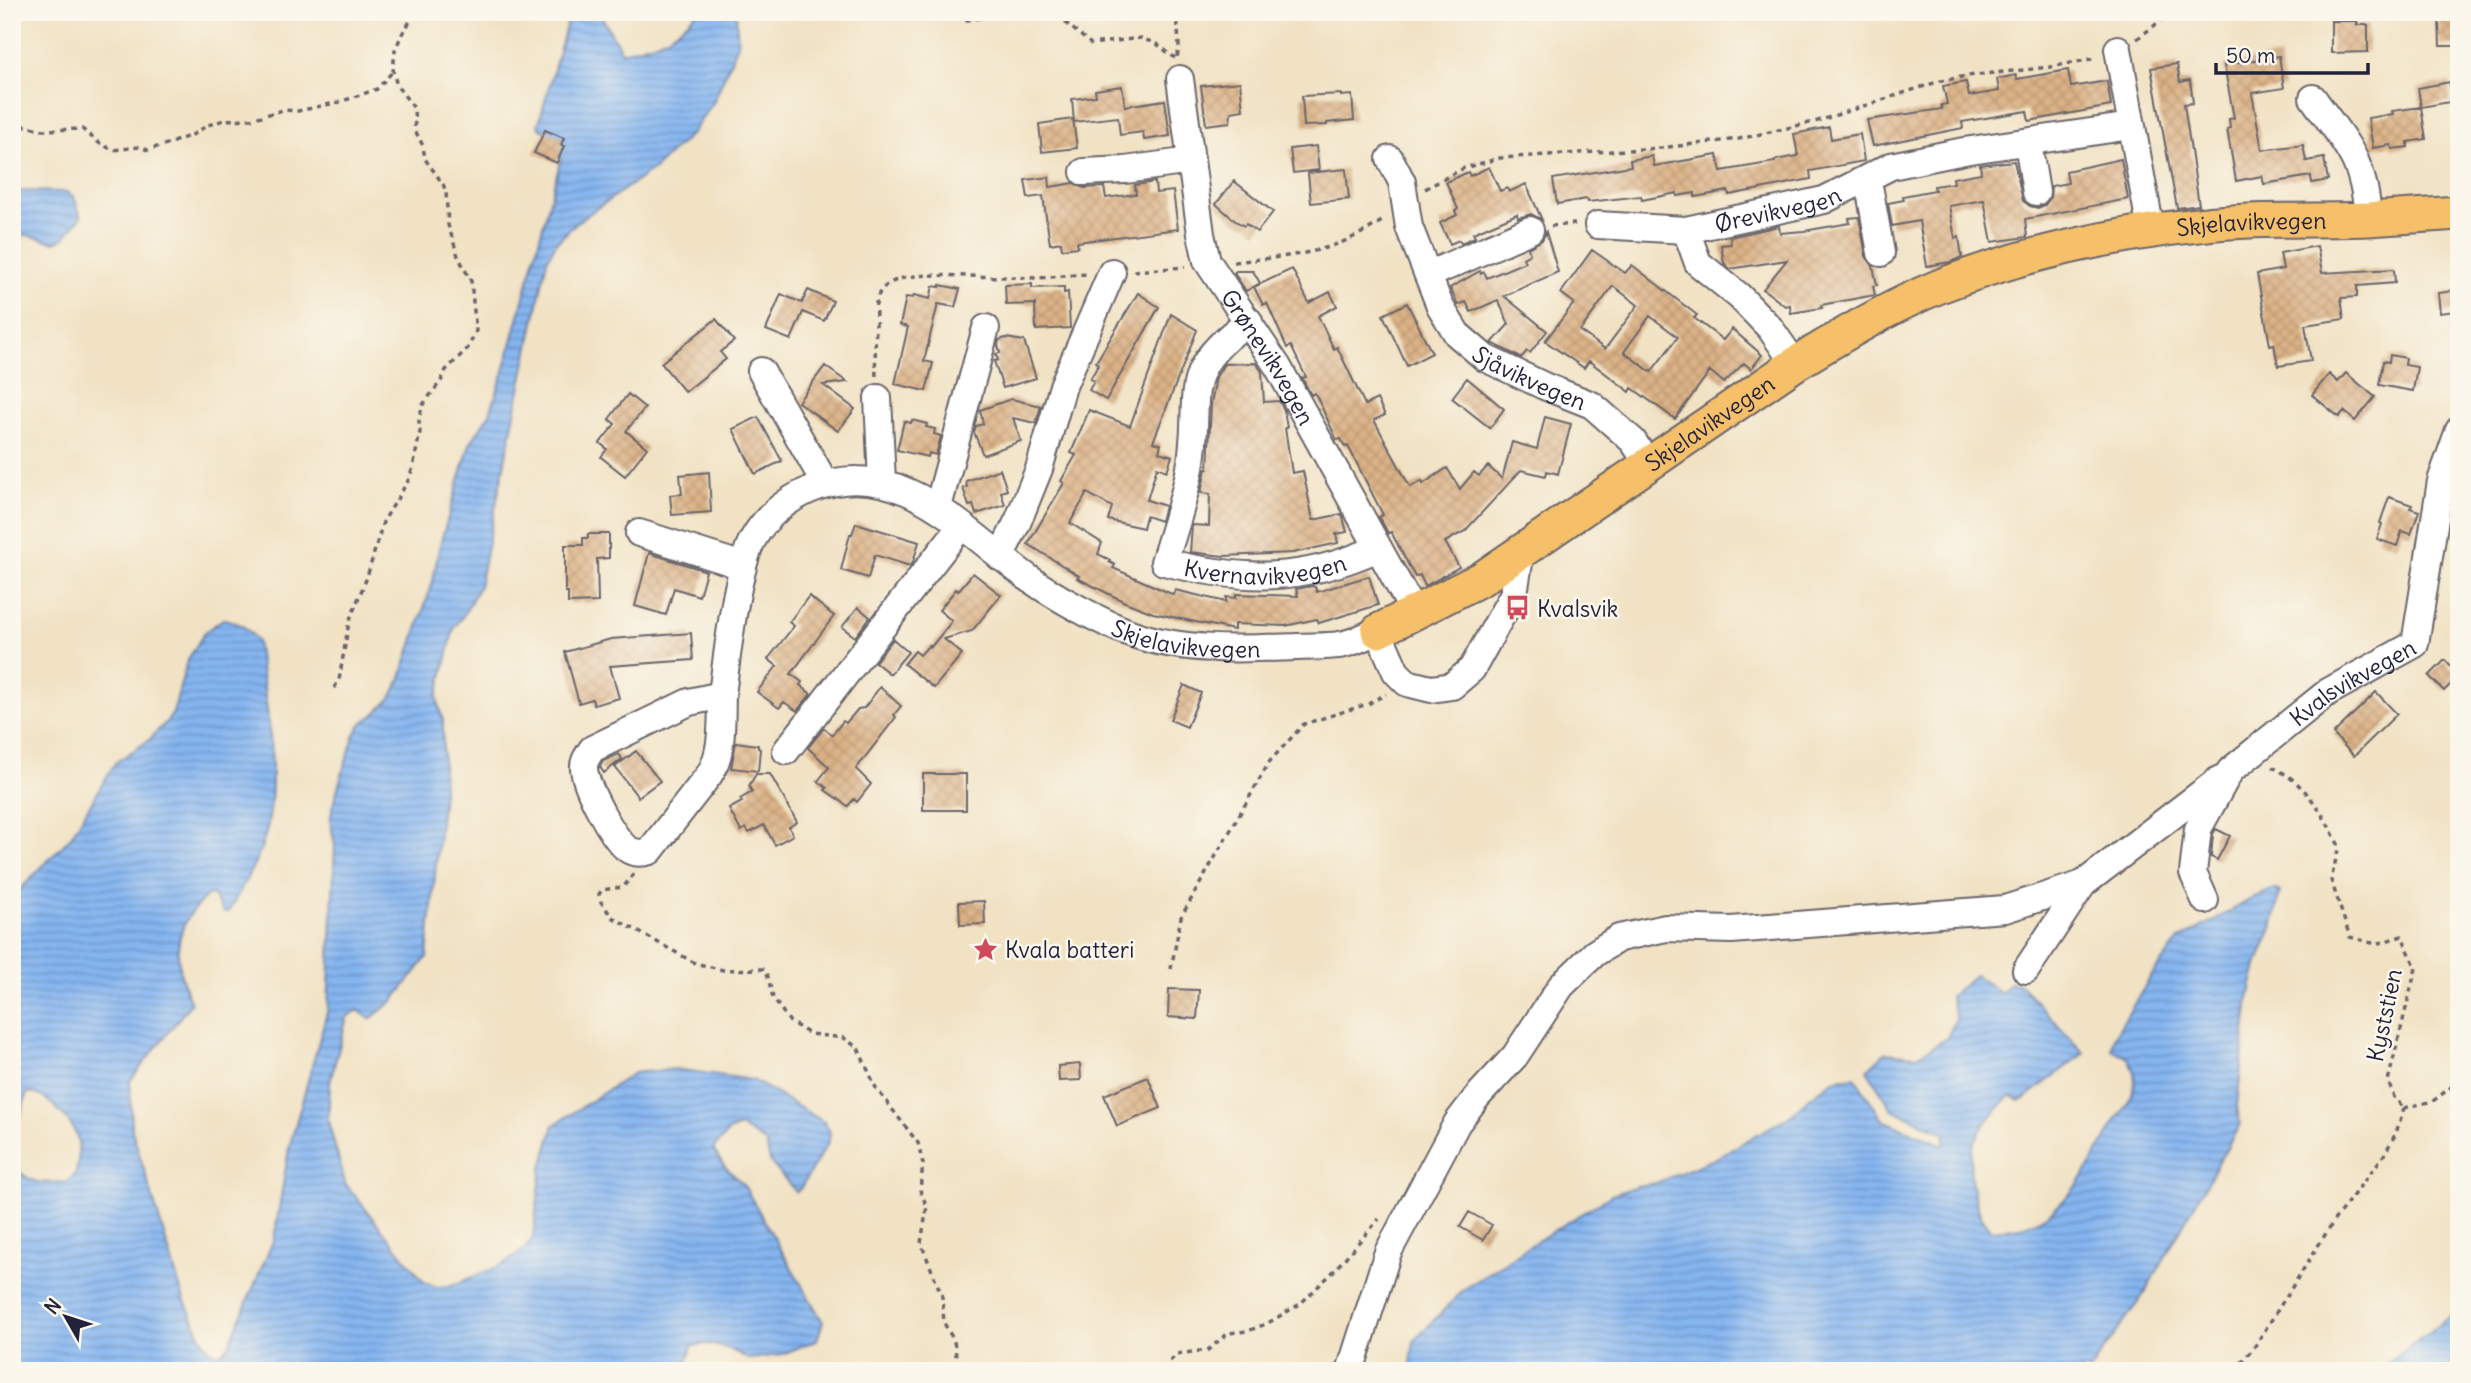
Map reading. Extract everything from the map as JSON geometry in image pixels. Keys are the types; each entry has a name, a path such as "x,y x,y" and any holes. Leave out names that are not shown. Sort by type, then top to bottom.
{"main road":[{"name":"Skjelavikvegen","path":"1378,631 1481,579 1795,364 1889,311 1961,278 2095,241 2151,231 2259,220 2368,219 2459,213"}],"street":[{"path":"2118,49 2151,231"},
{"name":"Grønevikvegen","path":"1180,79 1207,261 1278,367 1415,614"},
{"path":"2313,98 2354,155 2367,192 2368,219"},
{"name":"Ørevikvegen","path":"1598,225 1686,230 1824,200 1891,166 1964,151 2131,126"},
{"path":"2028,143 2036,192"},
{"name":"Sjåvikvegen","path":"1390,159 1402,182 1409,227 1440,306 1457,334 1485,358 1592,405 1633,441 1648,464"},
{"path":"1084,172 1125,170 1191,161"},
{"name":"Ørevikvegen","path":"1866,180 1881,253"},
{"path":"1428,275 1530,230"},
{"name":"Ørevikvegen","path":"1686,230 1698,263 1739,296 1770,328 1795,364"},
{"path":"1000,557 1018,522 1039,469 1063,386 1111,272"},
{"name":"Kvernavikvegen","path":"1249,321 1229,335 1208,357 1198,376 1193,400 1190,466 1180,511 1164,562 1206,572 1268,576 1331,566 1378,548"},
{"path":"937,507 986,328"},
{"path":"761,371 825,484"},
{"path":"878,398 882,482"},
{"name":"Kvalsvikvegen","path":"2206,900 2193,873 2199,828 2239,764 2328,692 2415,644 2441,481 2459,430"},
{"name":"Skjelavikvegen","path":"642,853 650,851 713,769 719,748 722,695 735,601 751,541 766,520 786,502 825,484 855,480 882,482 909,490 937,507 1032,581 1074,606 1133,634 1192,646 1262,648 1341,645 1378,631"},
{"path":"786,751 961,526"},
{"path":"639,533 743,566"},
{"path":"1378,631 1396,672 1407,683 1431,689 1452,686 1472,669 1514,593 1521,551"},
{"path":"642,853 624,846 596,801 584,764 592,749 610,739 688,702 722,695"},
{"path":"2026,970 2083,884 2239,764"},
{"path":"1350,1371 1388,1252 1457,1123 1515,1056 1561,986 1595,953 1619,938 1665,928 1731,930 2005,909 2083,884"}],"path":[{"path":"334,688 339,680 349,622 367,577 383,522 413,468 421,432 419,421 422,406 446,370 468,348 476,331 471,281 458,256 448,225 446,192 425,159 423,146 415,130 414,108 397,86 393,71 396,50 416,12"},
{"path":"947,12 967,20 1023,12"},
{"path":"1048,12 1060,18 1091,44 1141,38 1157,44 1177,59 1177,12"},
{"path":"878,398 874,354 877,298 887,286 897,280 914,276 1038,278 1194,267 1207,261 1227,262 1326,250 1351,240 1384,220 1433,184 1480,162 1500,158 1660,148 1738,139 1818,121 1937,82 2071,64 2131,43 2172,12"},
{"path":"12,123 44,130 82,129 113,150 148,150 224,120 251,120 283,110 299,111 340,103 377,89 393,71"},
{"path":"1530,230 1556,225 1598,225"},
{"path":"1171,969 1181,916 1270,761 1304,724 1368,704 1407,683"},
{"name":"Kyststien","path":"2239,764 2289,774 2319,807 2339,846 2331,880 2350,937 2376,944 2402,936 2416,968 2388,1081 2394,1097 2404,1108"},
{"path":"642,853 634,875 623,887 602,890 599,894 598,898 612,917 695,963 723,970 762,969 766,973 774,998 790,1022 810,1034 844,1038 858,1048 876,1088 916,1138 923,1164 920,1190 927,1207 921,1243 942,1296 944,1322 954,1341 958,1371"},
{"path":"2235,1371 2255,1346 2334,1219 2384,1155 2396,1133 2404,1108 2433,1101 2459,1081"},
{"path":"1170,1371 1170,1361 1177,1354 1208,1349 1228,1333 1248,1331"}],"water":[{"path":"570,12 599,12 622,52 671,35 697,12 736,12 738,44 714,101 692,133 654,169 577,222 556,243 547,260 479,586 454,628 437,698 443,721 443,792 427,957 393,1001 370,1019 358,1010 347,1017 330,1082 328,1121 345,1183 424,1282 437,1287 451,1286 502,1265 525,1249 533,1237 542,1167 554,1125 634,1073 675,1069 753,1080 824,1122 830,1132 829,1141 796,1192 770,1162 766,1143 741,1127 730,1130 713,1149 724,1166 743,1184 823,1322 817,1340 780,1355 749,1359 727,1348 708,1344 692,1346 685,1371 12,1371 12,1164 36,1182 67,1182 75,1174 78,1154 77,1138 68,1121 48,1101 33,1093 27,1093 12,1144 12,898 70,838 115,763 149,740 168,720 173,713 187,661 205,632 223,619 242,626 257,641 271,755 268,824 257,858 228,912 223,912 213,896 208,895 187,919 181,932 178,958 191,1003 130,1081 132,1130 183,1297 201,1337 210,1350 219,1354 228,1347 274,1239 289,1148 328,1009 335,845 330,821 335,797 354,736 362,723 391,698 400,680 433,581 439,548 470,444 490,413 504,371 561,159 546,131 538,126"},
{"path":"12,191 66,192 74,197 81,217 65,237 56,242 12,235"},
{"path":"2274,889 2280,892 2272,928 2258,962 2249,997 2237,1106 2240,1124 2146,1291 2089,1371 1410,1371 1414,1341 1463,1290 1612,1195 1637,1186 1656,1183 1714,1159 1793,1114 1808,1099 1836,1079 1855,1077 1883,1120 1944,1145 1945,1133 1892,1109 1867,1070 1885,1053 1917,1056 1947,1038 1956,1019 1950,996 1975,975 2001,993 2011,983 2021,985 2084,1053 2024,1099 2019,1101 2013,1096 2009,1097 1982,1128 1972,1151 1972,1188 1980,1212 1991,1230 2033,1223 2051,1212 2073,1190 2130,1098 2135,1081 2134,1071 2127,1056 2112,1050 2114,1037 2152,975 2179,940"},
{"path":"2459,1310 2459,1371 2377,1371 2378,1370"}],"building":[{"path":"2439,19 2459,19 2459,46 2440,46"},
{"path":"2331,21 2357,21 2357,25 2368,25 2368,52 2331,53"},
{"path":"2279,56 2284,88 2252,93 2262,150 2303,145 2306,161 2324,158 2328,180 2312,183 2311,176 2264,184 2262,176 2236,181 2227,129 2230,128 2229,119 2234,118 2224,65"},
{"path":"2177,64 2180,82 2190,80 2193,103 2184,104 2199,205 2177,208 2151,68"},
{"path":"2068,70 2071,87 2107,81 2111,106 2029,121 2027,111 1962,122 1963,128 1873,146 1867,120 1942,109 1941,105 1947,104 1943,86 1966,82 1969,96 1999,91 1997,79 2016,75 2017,79"},
{"path":"1240,82 1243,110 1231,112 1230,122 1206,125 1201,86"},
{"path":"2450,82 2450,102 2421,107 2418,88"},
{"path":"1122,86 1125,106 1165,100 1170,136 1144,140 1143,132 1120,135 1118,117 1074,122 1072,99 1096,96 1095,90"},
{"path":"1352,95 1354,120 1304,126 1302,96"},
{"path":"2421,107 2426,139 2408,142 2408,147 2392,149 2391,145 2373,148 2368,118"},
{"path":"1073,119 1077,148 1042,152 1039,124"},
{"path":"1829,127 1831,139 1860,134 1864,161 1810,171 1811,179 1729,195 1728,191 1695,197 1695,193 1677,196 1677,193 1642,200 1641,196 1588,202 1587,199 1557,204 1553,179 1631,166 1630,160 1652,156 1654,166 1717,155 1721,171 1775,162 1798,156 1794,134"},
{"path":"545,130 564,138 561,145 564,146 557,163 534,153"},
{"path":"1316,146 1319,170 1293,173 1290,149"},
{"path":"2121,159 2128,199 2025,219 2027,237 1992,242 1984,200 1949,206 1962,257 1950,262 1927,266 1919,221 1892,226 1888,203 1904,200 1903,196 1935,190 1934,186 1954,183 1953,178 1981,173 1980,165 2014,161 2023,201 2038,208 2045,205 2050,198 2051,186 2068,183 2066,171"},
{"path":"1489,167 1500,191 1507,188 1509,192 1526,184 1542,220 1531,214 1518,218 1517,214 1473,233 1475,237 1450,244 1440,223 1457,215 1455,211 1458,209 1446,182 1468,172 1470,176"},
{"path":"1346,169 1349,199 1311,203 1308,173"},
{"path":"1049,177 1050,187 1074,183 1084,188 1104,187 1106,198 1136,194 1135,185 1155,182 1156,193 1173,191 1178,229 1077,242 1078,247 1062,249 1061,242 1050,244 1043,196 1028,198 1025,180"},
{"path":"1234,181 1273,212 1257,232 1234,220 1216,204"},
{"path":"1859,217 1866,256 1873,266 1877,285 1873,286 1875,295 1791,313 1790,305 1785,306 1763,289 1787,260 1730,269 1724,263 1721,245 1731,244 1730,237 1779,226 1780,233 1804,231 1850,223 1849,218"},
{"path":"1546,232 1558,272 1504,296 1547,331 1530,353 1527,351 1521,358 1492,343 1509,324 1498,300 1471,312 1466,302 1458,305 1450,288 1480,271 1481,274 1484,272 1487,278 1525,262 1523,258 1530,254 1528,248 1542,240"},
{"path":"2317,246 2322,273 2394,269 2395,283 2357,286 2357,297 2341,298 2344,319 2305,325 2311,361 2278,366 2274,344 2270,345 2257,274 2283,269 2280,253"},
{"path":"1592,250 1625,273 1632,265 1697,315 1694,318 1723,340 1732,329 1762,355 1751,369 1744,363 1724,383 1710,371 1675,419 1632,388 1630,392 1589,361 1584,368 1545,341 1574,303 1561,293","holes":["1613,286 1638,305 1605,349 1580,331","1650,316 1678,337 1651,372 1624,352"]},
{"path":"1292,269 1309,303 1330,292 1337,306 1318,316 1334,349 1337,347 1365,405 1377,399 1385,415 1374,420 1410,487 1422,481 1423,484 1447,468 1460,489 1474,472 1479,476 1488,466 1502,479 1512,442 1537,449 1545,417 1571,424 1558,474 1547,471 1546,476 1521,470 1465,531 1445,542 1459,567 1425,586 1420,575 1415,577 1391,532 1388,533 1379,517 1383,515 1348,446 1345,447 1341,439 1337,440 1315,393 1311,395 1302,378 1306,377 1291,346 1287,348 1267,303 1263,305 1254,287"},
{"path":"1253,271 1260,283 1246,291 1234,273"},
{"path":"1032,284 1032,288 1064,287 1064,293 1068,292 1070,328 1036,330 1035,304 1006,305 1005,285"},
{"path":"933,286 960,289 955,307 938,304 924,361 933,363 926,391 895,384 908,327 900,325 906,297 913,298 914,295 930,299"},
{"path":"808,290 833,301 824,321 803,312 791,340 766,330 781,294 802,303"},
{"path":"2454,291 2456,311 2440,313 2438,293"},
{"path":"1138,293 1159,307 1106,400 1089,390 1094,381 1090,379 1099,364 1096,362"},
{"path":"1407,303 1432,353 1407,366 1383,315"},
{"path":"1171,314 1197,330 1153,442 1161,444 1159,452 1172,456 1167,471 1157,467 1147,500 1165,506 1161,521 1146,516 1143,528 1108,520 1112,507 1087,493 1070,523 1102,543 1098,554 1110,560 1109,562 1115,565 1113,568 1174,595 1175,590 1226,602 1226,597 1236,598 1236,594 1298,596 1296,589 1312,586 1317,592 1369,576 1378,605 1319,623 1317,619 1285,626 1234,624 1234,630 1153,613 1125,602 1077,578 1079,576 1028,544 1064,483 1061,481 1076,455 1071,453 1089,410 1130,426"},
{"path":"716,319 734,341 720,352 726,359 685,392 661,363"},
{"path":"1006,338 1024,341 1036,378 1003,388 994,361 998,360 996,354 1000,353 999,340"},
{"path":"2390,355 2406,358 2405,365 2417,367 2413,391 2379,385 2383,361 2389,362"},
{"path":"1256,363 1262,372 1264,402 1279,401 1284,410 1292,473 1303,471 1313,520 1342,514 1347,532 1336,534 1338,543 1293,553 1224,556 1190,552 1192,525 1209,526 1210,494 1201,493 1208,469 1211,404 1216,377 1224,364"},
{"path":"825,366 847,382 823,385 855,409 838,431 798,402"},
{"path":"2346,373 2375,397 2355,421 2344,411 2339,417 2312,395 2329,374 2338,382"},
{"path":"1467,378 1504,409 1490,428 1452,398"},
{"path":"628,394 645,408 626,431 647,448 625,476 601,457 607,449 600,443 615,424 609,419"},
{"path":"1011,399 1041,406 1036,423 1013,418 1021,441 983,455 974,432 976,426 983,424 980,410"},
{"path":"758,417 782,461 755,474 733,429"},
{"path":"912,420 927,424 926,427 935,429 934,434 941,436 936,455 929,453 928,457 897,450 904,421 911,423"},
{"path":"1000,469 1007,490 1001,492 1005,505 976,514 973,505 969,506 963,488 967,487 966,481"},
{"path":"709,472 711,512 672,515 670,495 682,494 680,475"},
{"path":"2389,497 2412,505 2410,508 2419,511 2411,534 2402,531 2397,546 2377,539"},
{"path":"856,523 919,542 913,562 910,566 875,555 868,578 841,570 850,534"},
{"path":"588,534 609,534 609,558 597,559 598,602 568,603 568,592 565,592 565,545 583,545 583,538 588,538"},
{"path":"649,553 706,571 699,596 674,588 666,615 635,606"},
{"path":"973,573 1001,595 972,631 944,639 962,654 934,688 904,664 915,651 920,655 929,645 931,647 952,621 939,610"},
{"path":"809,596 834,616 791,674 802,682 800,685 811,694 797,711 784,702 779,708 757,692 777,666 768,659 794,626 789,622"},
{"path":"858,607 870,617 855,637 842,627"},
{"path":"691,633 693,660 610,666 619,698 594,705 592,699 579,703 565,652 611,639"},
{"path":"893,639 908,652 890,674 875,662"},
{"path":"2445,660 2459,676 2444,691 2429,676"},
{"path":"1184,685 1201,693 1187,727 1170,720"},
{"path":"880,687 901,706 894,715 896,717 856,769 871,784 857,802 854,799 848,806 825,790 827,788 818,781 829,767 808,748 824,728 832,735 843,721 846,723 858,709 864,708"},
{"path":"2376,692 2397,714 2354,756 2333,734"},
{"path":"736,742 758,745 758,771 731,768"},
{"path":"636,751 660,781 638,797 615,767"},
{"path":"619,754 622,759 604,773 600,767 603,761"},
{"path":"756,774 770,774 797,822 789,827 793,835 775,845 764,825 749,833 746,828 741,831 729,809 752,792 749,786"},
{"path":"923,774 966,774 966,810 923,810"},
{"path":"2216,829 2230,836 2217,860 2211,857"},
{"path":"984,901 985,924 960,925 959,902"},
{"path":"1169,989 1199,990 1197,1019 1168,1017"},
{"path":"1080,1064 1081,1080 1059,1081 1058,1066"},
{"path":"1148,1077 1161,1108 1117,1126 1104,1095"},
{"path":"1469,1212 1492,1225 1483,1240 1460,1227"}],"place":[{"name":"Kvalsvik","path":"1517,608"},
{"name":"Kvala batteri","path":"985,949"}]}
